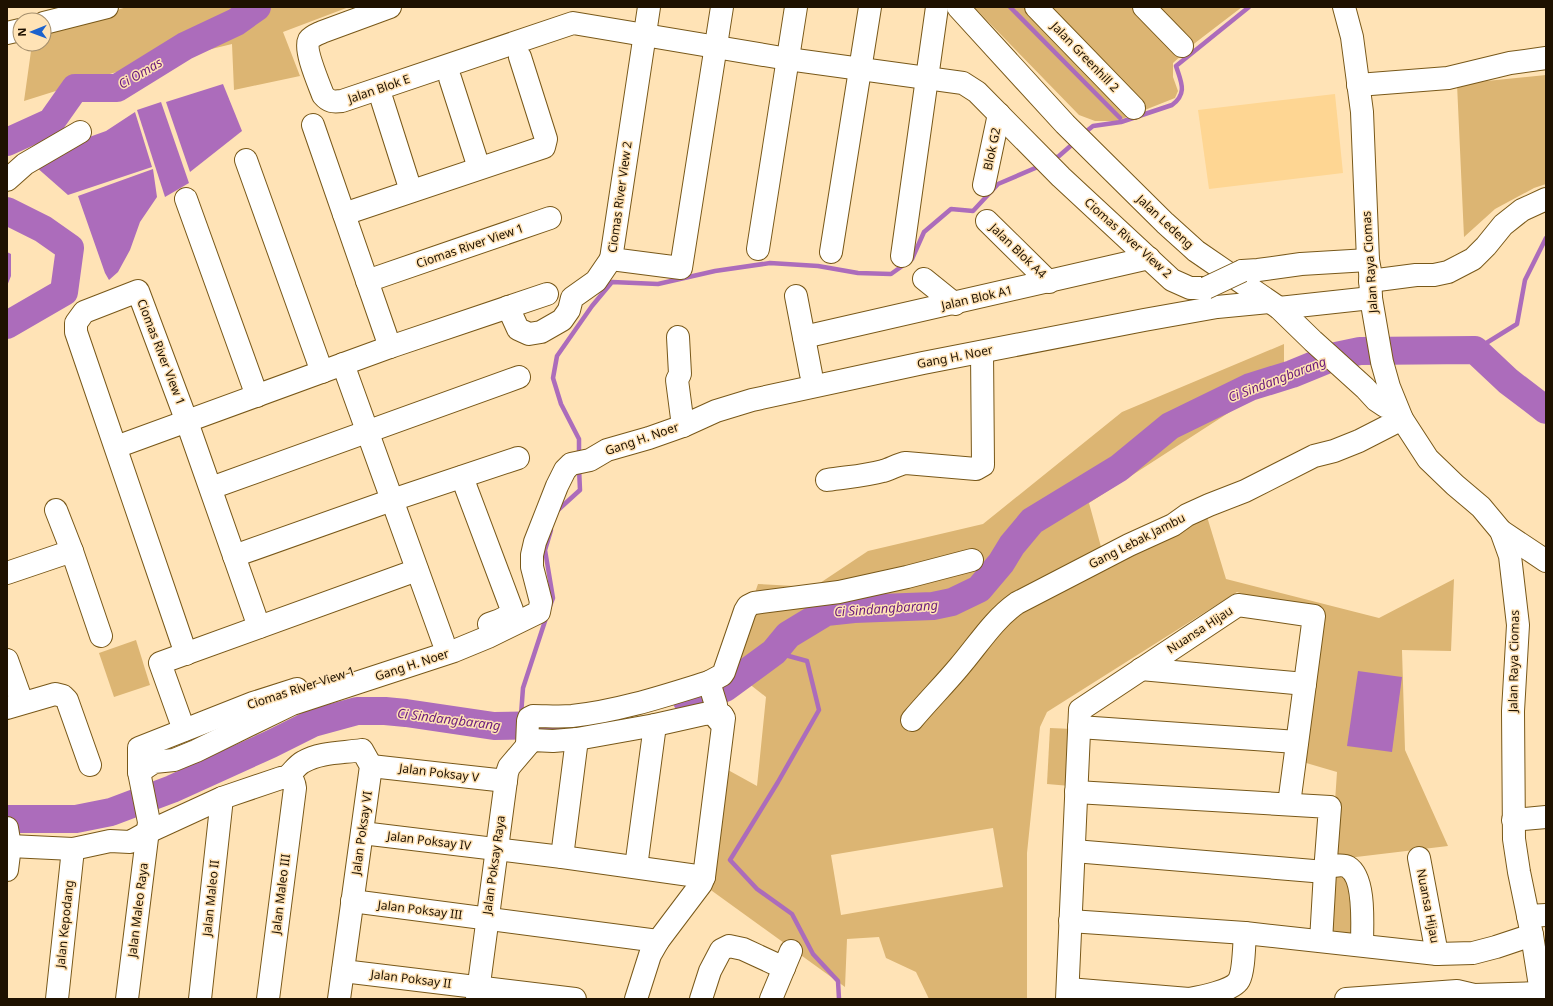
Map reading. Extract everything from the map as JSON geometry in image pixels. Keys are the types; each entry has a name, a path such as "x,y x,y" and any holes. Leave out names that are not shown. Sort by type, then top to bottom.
{"street":[{"path":"52,21 107,7"},
{"name":"Jalan Blok E","path":"390,7 322,32 314,36 309,41 308,48 310,57 323,95 327,99 333,102 342,101 572,12"},
{"name":"Ciomas River View 2","path":"649,7 611,259 681,268 722,7"},
{"path":"758,249 796,7"},
{"path":"831,252 870,7"},
{"path":"902,256 937,7"},
{"name":"Jalan Ledeng","path":"958,7 1084,144 1196,250 1274,305 1348,371 1376,400 1399,412"},
{"name":"Jalan Greenhill 2","path":"1036,7 1134,108"},
{"path":"1144,7 1182,46"},
{"name":"Jalan Raya Ciomas","path":"1344,7 1352,37 1362,112 1370,279 1382,362 1399,412 1428,459 1455,486 1481,507 1501,531 1510,556 1517,615 1513,711 1514,839 1519,872 1536,922 1541,966 1542,996"},
{"name":"Ciomas River View 2","path":"572,12 644,35 716,48 861,70 963,83 977,92 1061,177 1172,280 1190,288 1206,288 1242,271 1301,264 1370,279"},
{"path":"344,214 544,146 546,139 520,57"},
{"path":"1358,85 1448,78 1510,63 1546,58"},
{"path":"450,78 479,168"},
{"path":"382,100 411,191"},
{"name":"Blok G2","path":"984,185 1000,114"},
{"path":"313,125 390,347"},
{"path":"7,180 25,164 80,132"},
{"path":"246,160 322,372"},
{"path":"186,199 257,396"},
{"path":"1370,279 1434,275 1448,272 1472,259 1486,246 1503,225 1522,210 1546,199"},
{"name":"Ciomas River View 1","path":"367,282 550,218"},
{"name":"Jalan Blok A4","path":"987,221 1049,282"},
{"name":"Jalan Blok A1","path":"804,337 955,304 1149,258"},
{"path":"508,307 518,329 529,334 541,332 562,320 569,310 572,298 596,281 611,259"},
{"path":"924,279 955,304"},
{"name":"Gang H. Noer","path":"140,777 154,762 174,760 196,751 292,704 454,651 488,637 539,612 541,602 532,567 532,555 535,542 557,486 565,470 608,450 649,438 683,426 716,411 752,400 982,352 1202,310 1251,303 1274,305 1370,279"},
{"name":"Ciomas River View 1","path":"186,654 76,332 76,323 84,312 138,291 188,422 259,627"},
{"path":"116,447 390,347 547,294"},
{"path":"796,296 811,374"},
{"path":"678,337 680,374 677,380 683,426"},
{"path":"827,480 882,472 899,464 906,463 976,469 984,465 982,352"},
{"path":"343,364 443,641"},
{"path":"211,488 519,377"},
{"name":"Gang Lebak Jambu","path":"912,720 959,667 999,617 1016,603 1129,545 1172,525 1187,515 1244,491 1314,456 1334,451 1359,441 1399,412"},
{"path":"234,556 392,500 518,458"},
{"name":"Ciomas River View 1","path":"140,777 139,748 253,703 443,641 505,618 510,614 512,610 462,477"},
{"path":"56,510 72,551 101,636"},
{"path":"1501,531 1546,561"},
{"path":"7,573 72,551"},
{"path":"714,696 660,698 614,709 572,716 533,716 529,718 529,735 553,741 577,739 655,725 704,714 718,713 714,696 748,606 754,603 839,592 972,560"},
{"path":"176,733 160,663 417,570"},
{"name":"Nuansa Hijau","path":"1245,933 1241,972 1239,981 1234,986 1204,996 1189,999 1068,994 1080,710 1238,605 1314,616 1289,804"},
{"path":"7,660 14,705 55,694 63,696 67,700 90,765"},
{"name":"Nuansa Hijau","path":"1141,669 1305,684"},
{"path":"636,999 650,955 658,940 701,884 704,877 724,722 714,696"},
{"path":"636,867 655,725"},
{"path":"1080,727 1297,742"},
{"name":"Jalan Poksay Raya","path":"478,993 506,781 509,767 529,735"},
{"path":"562,857 577,739"},
{"path":"7,870 8,837 73,849 110,841 130,842 148,827 222,798 273,781 291,783 302,762 322,755 362,750 371,766"},
{"name":"Jalan Poksay V","path":"371,766 506,781"},
{"name":"Jalan Poksay VI","path":"339,999 371,766"},
{"name":"Jalan Maleo Raya","path":"127,999 148,827 140,777"},
{"name":"Jalan Maleo III","path":"268,999 291,783"},
{"path":"1076,792 1330,807 1321,941"},
{"name":"Jalan Maleo II","path":"200,999 222,798"},
{"path":"1514,820 1546,817"},
{"name":"Jalan Poksay IV","path":"362,833 562,857 704,877"},
{"name":"Jalan Kepodang","path":"57,999 73,849"},
{"path":"1074,851 1325,869 1346,866 1356,877 1361,894 1362,946"},
{"name":"Nuansa Hijau","path":"1419,858 1437,954"},
{"name":"Jalan Poksay III","path":"352,901 658,940"},
{"name":"Nuansa Hijau","path":"1070,921 1245,933 1437,954 1472,953 1496,947 1536,922"},
{"path":"701,999 710,970 721,950 729,946 787,960 771,999"},
{"name":"Jalan Poksay II","path":"343,971 478,993 575,999"},
{"path":"1346,999 1457,992 1474,995 1542,996"}],"shaded area":[{"path":"127,7 349,7 283,32 300,76 234,90 232,44 113,73 24,101 31,52 52,52 52,30"},
{"path":"974,7 1242,7 1195,43 1173,63 1173,77 1178,91 1175,98 1117,121 1095,121 1079,115"},
{"path":"1546,75 1546,184 1534,188 1495,209 1464,237 1457,84"},
{"path":"223,84 242,131 190,172 166,102"},
{"path":"1335,94 1343,173 1209,189 1198,110"},
{"path":"161,102 189,183 165,197 137,110"},
{"path":"135,112 152,167 68,195 35,166 81,140 106,131"},
{"path":"153,169 157,197 140,222 130,250 118,272 109,280 105,273 78,196"},
{"path":"7,252 11,254 11,276 7,286"},
{"path":"1284,344 1284,377 1089,503 1103,554 1205,510 1226,579 1379,618 1454,579 1451,651 1402,650 1405,750 1448,846 1331,860 1337,772 1296,760 1318,618 1237,592 1047,712 1040,727 1027,853 1027,999 929,999 916,972 886,958 879,937 847,939 845,987 708,888 728,770 757,786 766,697 729,668 758,584 814,587 868,551 983,524 1122,412","holes":["993,828 1003,887 841,915 831,855"]},
{"path":"136,640 150,685 114,697 99,653"},
{"path":"1358,671 1402,677 1392,752 1347,746"},
{"path":"1050,728 1073,729 1070,786 1047,784"},
{"path":"1329,874 1346,874 1349,879 1354,939 1327,938"}],"waterway":[{"name":"Ci Omas","path":"7,142 51,122 75,88 117,88 185,46 236,22 257,7"},
{"path":"1010,7 1120,118"},
{"path":"1083,134 1093,126 1121,122 1172,105 1177,101 1182,92 1181,82 1176,66 1249,7"},
{"path":"1052,159 1059,156 1075,142"},
{"path":"579,457 579,439 561,404 553,378 557,356 592,306 612,282 658,284 715,271 770,263 818,266 858,273 891,274 912,259 924,232 951,209 973,211 998,184 1040,166"},
{"name":"Ci Omas","path":"7,211 43,229 70,248 64,292 7,325"},
{"path":"1475,350 1517,324 1525,280 1546,238"},
{"name":"Ci Sindangbarang","path":"686,699 725,688 774,652 788,635 826,612 854,609 933,606 952,602 979,589 1001,563 1012,545 1032,521 1119,468 1170,426 1250,387 1292,374 1336,356 1360,351 1475,350 1508,381 1546,410"},
{"path":"557,511 580,490 579,468"},
{"path":"550,606 553,598 545,550 551,530"},
{"path":"521,715 523,688 547,615"},
{"path":"774,652 807,661 819,710 778,782 730,860 757,889 792,914 813,954 838,981 839,999"},
{"name":"Ci Sindangbarang","path":"7,819 76,819 111,812 172,789 271,744 313,723 357,711 406,713 494,726 556,725"}]}
